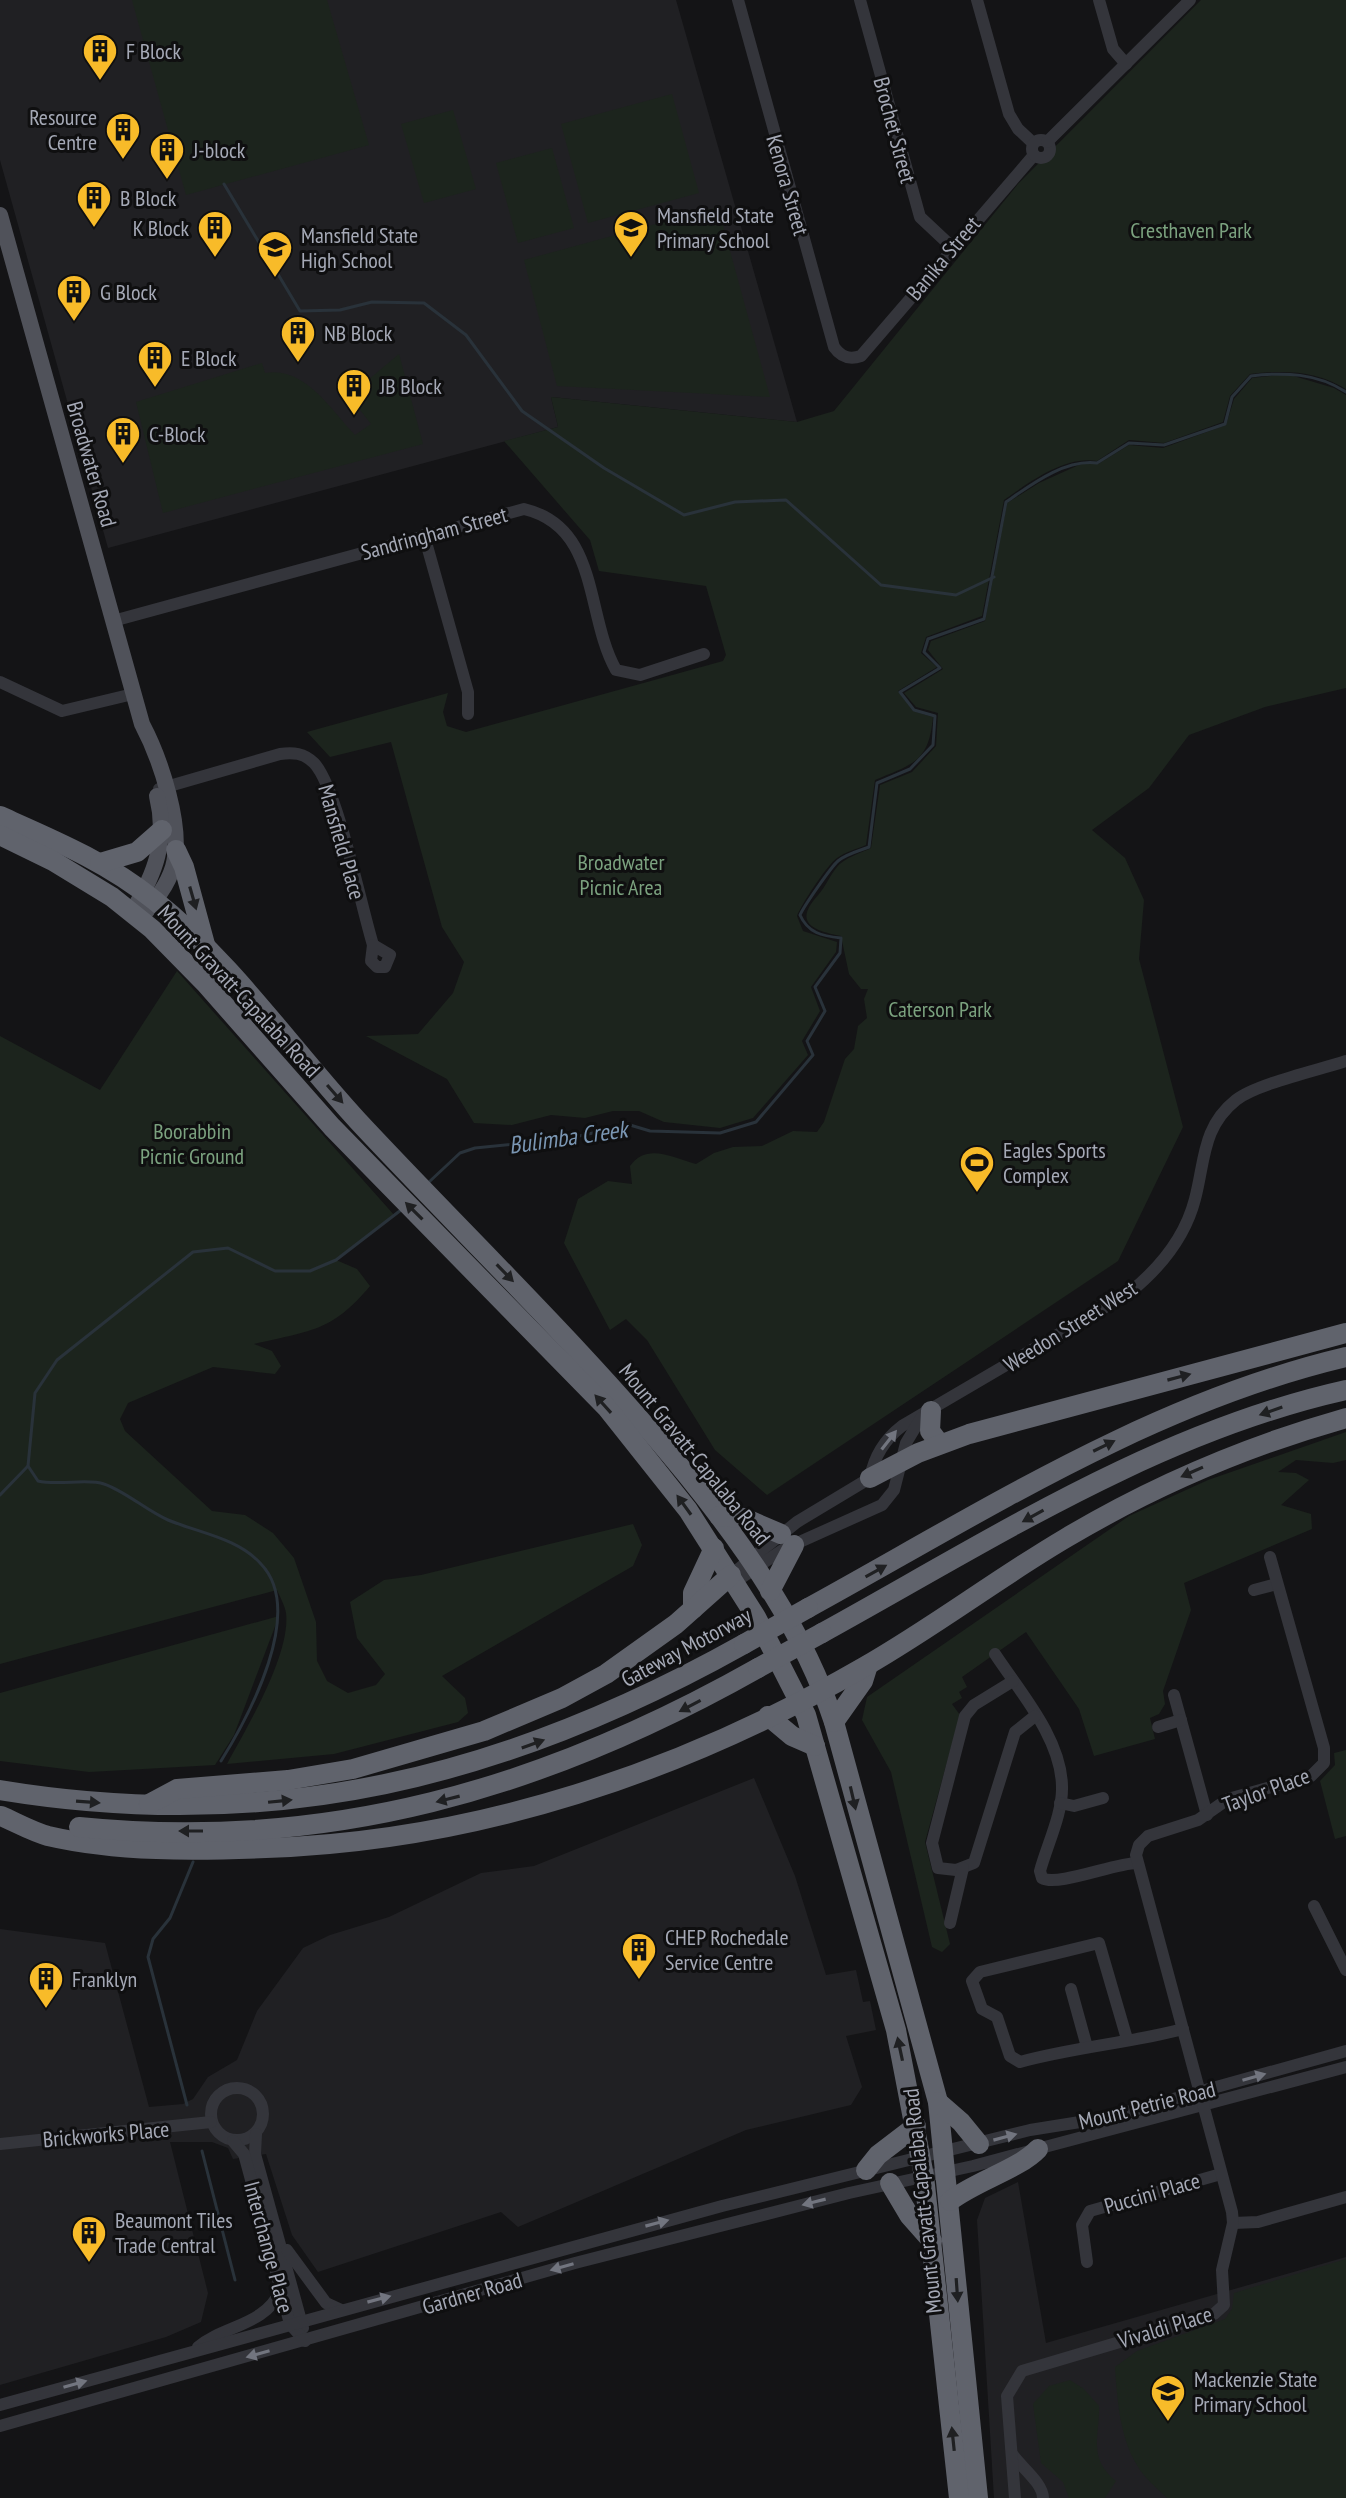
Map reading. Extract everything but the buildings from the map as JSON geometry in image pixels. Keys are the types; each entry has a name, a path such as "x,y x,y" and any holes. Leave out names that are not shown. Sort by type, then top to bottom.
{"highway":[{"name":"Mount Gravatt-Capalaba Road","path":"0,816 100,863 149,896 206,948 400,1164 590,1361 719,1516 770,1591 823,1689 834,1722 938,2102 947,2161 978,2498"},
{"path":"100,863 137,852 162,830"},
{"name":"Mount Gravatt-Capalaba Road","path":"0,835 75,873 136,915 205,983 382,1179 607,1408 653,1464 733,1579 800,1700 881,1969 923,2167 959,2498"},
{"path":"176,850 184,867 206,948"},
{"path":"870,1478 940,1444 1346,1333"},
{"name":"Gateway Motorway","path":"0,1790 69,1801 146,1806 232,1805 311,1797 457,1769 611,1713 744,1644 1043,1477 1147,1425 1242,1387 1346,1357"},
{"path":"1,1816 95,1828 203,1831 293,1827 388,1813 481,1791 577,1759 660,1722 1056,1504 1139,1462 1255,1417 1346,1390"},
{"path":"927,1413 930,1431 940,1444"},
{"path":"1,1816 47,1836 141,1846 236,1849 357,1842 463,1824 577,1796 664,1765 823,1689 868,1665 1063,1540 1137,1498 1200,1468 1346,1418"},
{"path":"719,1516 744,1518 787,1539 770,1591"},
{"path":"693,1609 693,1593 714,1548"},
{"path":"146,1806 177,1789 265,1782 353,1769 484,1731 590,1683 645,1647 733,1579"},
{"path":"834,1722 863,1681 868,1665"},
{"path":"768,1716 792,1736 815,1746"},
{"path":"938,2102 961,2122 979,2144"},
{"path":"866,2170 878,2155 916,2126"},
{"path":"950,2201 974,2184 1029,2158 1038,2149"},
{"path":"890,2183 909,2215 932,2241"}],"main road":[{"name":"Broadwater Road","path":"0,215 142,724 142,745 175,830 176,850 169,878 149,896 136,915"},
{"name":"Broadwater Road","path":"149,896 162,830 160,789"}],"street":[{"name":"Kenora Street","path":"738,0 834,347 840,354 853,358"},
{"name":"Brochet Street","path":"860,0 920,217 952,247"},
{"path":"977,0 1009,114 1034,149 1040,139 1047,142 1190,0"},
{"path":"1099,0 1113,49 1126,64"},
{"name":"Banika Street","path":"853,358 861,356 1034,149"},
{"name":"Sandringham Street","path":"113,621 524,509 557,522 580,557 616,670 640,675 704,654"},
{"path":"424,535 468,692 468,714"},
{"path":"0,682 62,711 133,694"},
{"name":"Mansfield Place","path":"160,789 280,754 298,753 312,760 329,790 373,945"},
{"name":"Weedon Street West","path":"870,1478 873,1463 888,1439 902,1426 1129,1293 1151,1275 1185,1227 1196,1197 1206,1140 1218,1117 1238,1098 1346,1061"},
{"path":"787,1539 882,1505 894,1490 910,1433 927,1413"},
{"path":"733,1579 870,1478"},
{"name":"Taylor Place","path":"1137,1863 1137,1852 1145,1838 1207,1815 1228,1799 1311,1776 1324,1763 1324,1748 1270,1557"},
{"path":"1254,1590 1277,1584"},
{"path":"995,1654 1049,1738 1061,1776 1060,1803 1040,1871 1042,1878 1057,1881 1120,1863 1137,1863 1200,2092"},
{"path":"1013,1681 974,1705 965,1716 932,1853 938,1868 948,1871 974,1863 1015,1732 1035,1716"},
{"path":"1174,1695 1207,1815"},
{"path":"1158,1727 1181,1720"},
{"path":"1060,1803 1074,1806 1103,1798"},
{"path":"950,1923 963,1868"},
{"path":"1314,1906 1346,1970"},
{"path":"1127,2039 1099,1943 1091,1942 974,1976 977,2000 982,2009 997,2017 1010,2056 1015,2061 1127,2039 1140,2041 1183,2029"},
{"path":"1071,1989 1087,2047"},
{"name":"Mount Petrie Road","path":"947,2161 979,2144 1041,2128 1105,2118 1346,2051"},
{"name":"Mount Petrie Road","path":"947,2161 1038,2149 1346,2067"},
{"name":"Interchange Place","path":"296,2322 280,2237 255,2154 256,2134 262,2125 263,2110 260,2101 245,2089 225,2090 212,2104 211,2122 215,2130 233,2141 244,2154 281,2290 296,2322 305,2341"},
{"name":"Vivaldi Place","path":"1015,2498 1008,2391 1026,2368 1221,2310 1226,2296 1223,2258 1233,2223 1200,2092"},
{"name":"Brickworks Place","path":"0,2144 211,2122"},
{"path":"233,2141 256,2134"},
{"name":"Gardner Road","path":"0,2405 296,2322 866,2170 923,2167 947,2161"},
{"name":"Gardner Road","path":"0,2426 575,2263 890,2183 923,2167 947,2161"},
{"name":"Puccini Place","path":"1087,2262 1082,2225 1090,2211 1221,2174"},
{"path":"1233,2223 1258,2222 1346,2197"},
{"name":"Interchange Place","path":"280,2237 326,2303 341,2310"},
{"path":"192,2352 211,2335 254,2320 276,2301 281,2290"},
{"path":"1010,2452 1026,2474 1040,2485 1043,2498"}],"shaded area":[{"name":"Mansfield State High School","path":"0,0 676,0 797,422 551,397 558,427 108,548 0,160"},
{"path":"754,1778 795,1876 826,1975 856,1970 863,2002 870,2001 876,2030 846,2036 862,2087 851,2105 746,2130 518,2227 501,2212 318,2272 292,2235 266,2154 233,2159 228,2148 212,2142 170,2142 208,2293 201,2322 166,2337 0,2385 0,1929 105,1943 149,2107 183,2104 193,2099 208,2077 237,2060 257,2011 303,1948 330,1935 389,1917 481,1873 534,1866"},
{"name":"Mackenzie State Primary School","path":"1018,2182 1046,2343 1346,2257 1346,2498 994,2498 977,2220 985,2198"}],"green space":[{"path":"132,0 327,0 369,145 186,195"},
{"path":"1201,0 1346,0 1346,389 1323,378 1299,373 1250,374 1230,396 1223,422 1164,443 1129,440 1097,461 1060,466 1004,500 982,616 926,637 921,653 937,667 898,691 913,711 933,717 928,744 909,765 875,780 866,845 833,862 797,916 803,931 837,942 836,952 811,987 820,1011 802,1041 808,1055 753,1118 720,1128 664,1122 639,1111 613,1111 585,1118 551,1115 512,1125 474,1123 447,1079 366,1036 418,1034 453,993 464,962 442,927 391,742 330,757 307,732 448,693 443,712 447,726 466,732 723,661 726,655 706,586 599,571 590,540 504,441 558,427 551,397 797,422 834,411 1018,184"},
{"path":"672,94 699,193 588,223 561,124"},
{"path":"453,110 476,189 424,203 401,124"},
{"path":"552,148 574,228 518,243 496,163"},
{"path":"718,207 770,397 557,386 524,260"},
{"path":"399,354 423,444 163,513 136,402 262,363 265,373 292,376 316,392 355,435 371,424 349,396"},
{"name":"Caterson Park","path":"1287,374 1334,388 1346,395 1346,688 1265,707 1189,735 1149,788 1092,830 1125,858 1144,900 1139,959 1183,1127 1118,1261 767,1495 715,1450 647,1340 626,1319 610,1330 564,1243 578,1199 608,1181 632,1184 630,1166 644,1155 661,1154 696,1164 714,1153 733,1147 762,1146 793,1131 817,1132 824,1122 845,1059 854,1049 858,1026 867,1018 864,999 868,989 861,989 849,974 841,936 814,927 809,923 807,912 840,864 871,848 880,785 912,772 936,746 938,713 916,707 904,693 943,669 928,650 931,641 985,621 1007,503 1039,483 1081,464 1098,464 1129,445 1163,448 1226,425 1234,399 1252,378"},
{"name":"Boorabbin Picnic Ground","path":"177,971 395,1216 336,1260 357,1269 370,1286 344,1313 318,1327 254,1344 272,1351 281,1366 275,1374 213,1367 128,1403 120,1419 125,1431 212,1511 245,1515 273,1533 294,1558 316,1622 317,1661 327,1681 348,1693 376,1685 385,1674 357,1638 350,1602 384,1580 421,1575 633,1524 642,1545 633,1566 442,1676 465,1698 468,1713 458,1722 334,1754 227,1764 266,1691 282,1649 286,1613 277,1590 0,1664 0,1036 100,1090"},
{"path":"1346,1432 1346,1460 1333,1463 1296,1460 1278,1472 1296,1473 1309,1480 1281,1505 1311,1514 1312,1529 1184,1583 1191,1610 1163,1691 1165,1704 1159,1714 1150,1718 1155,1739 1094,1756 1079,1709 1026,1632 962,1677 967,1687 959,1692 962,1698 952,1704 960,1715 925,1842 950,1944 942,1952 932,1947 891,1772 862,1720 867,1697 1129,1516 1208,1480"},
{"path":"279,1616 234,1735 215,1765 89,1772 0,1761 0,1693"},
{"path":"1346,1750 1346,1836 1335,1839 1320,1781 1335,1765 1334,1753"},
{"name":"Mackenzie State Primary School","path":"1346,2259 1346,2498 1167,2498 1143,2474 1131,2454 1120,2418 1115,2367 1137,2351 1225,2319 1232,2309 1234,2293"},
{"path":"1070,2380 1084,2389 1099,2406 1098,2455 1101,2464 1116,2481 1105,2498 1069,2498 1063,2482 1041,2463 1033,2404 1049,2386"}],"waterway":[{"path":"224,184 300,311 340,310 372,302 424,303 466,335 522,411 604,468 684,515 735,502 786,500 881,585 956,595 994,577"},
{"name":"Bulimba Creek","path":"429,1182 460,1153 475,1148 565,1139 630,1125 650,1131 720,1133 756,1122 813,1055 807,1041 825,1011 815,987 840,953 841,938 816,932 807,926 800,915 838,861 869,847 877,783 910,769 933,745 935,716 914,710 900,692 940,668 924,652 928,639 984,619 1006,502 1049,474 1073,465 1097,463 1129,443 1164,445 1225,424 1232,397 1251,376 1300,375 1324,381 1346,392"},
{"name":"Bulimba Creek","path":"0,1495 28,1466 35,1393 57,1360 193,1252 228,1248 275,1271 310,1271 336,1260 401,1210"},
{"path":"28,1466 38,1481 97,1482 112,1487 168,1520 241,1548 261,1564 273,1584 278,1608 276,1635 258,1691 221,1761"},
{"path":"187,2105 148,1957 153,1939 170,1918 193,1862"},
{"path":"202,2151 235,2280"}],"place":[{"name":"F Block","path":"100,82"},
{"name":"Resource Centre","path":"123,161"},
{"name":"J-block","path":"167,181"},
{"name":"B Block","path":"94,229"},
{"name":"K Block","path":"215,259"},
{"name":"Mansfield State Primary School","path":"631,259"},
{"name":"Mansfield State High School","path":"275,279"},
{"name":"G Block","path":"74,323"},
{"name":"NB Block","path":"298,364"},
{"name":"E Block","path":"155,389"},
{"name":"JB Block","path":"354,417"},
{"name":"C-Block","path":"123,465"},
{"name":"Eagles Sports Complex","path":"977,1194"},
{"name":"CHEP Rochedale Service Centre","path":"639,1981"},
{"name":"Franklyn","path":"46,2010"},
{"name":"Beaumont Tiles Trade Central","path":"89,2264"},
{"name":"Mackenzie State Primary School","path":"1168,2423"}],"park label":[{"name":"Cresthaven Park","path":"1191,230"},
{"name":"Broadwater Picnic Area","path":"621,874"}]}
